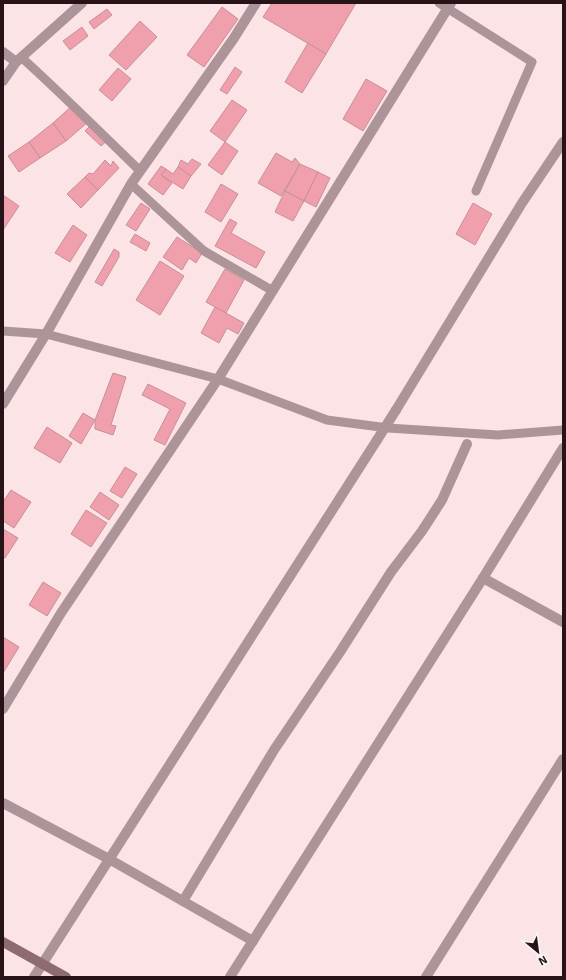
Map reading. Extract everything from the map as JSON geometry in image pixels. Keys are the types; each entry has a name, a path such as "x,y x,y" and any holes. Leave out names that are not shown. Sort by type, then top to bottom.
{"main road":[{"path":"3,942 66,977"}],"street":[{"path":"3,81 19,60 82,3"},
{"path":"3,404 46,334 139,170 234,38 256,3"},
{"path":"3,709 61,613 218,379 446,5"},
{"path":"3,52 19,60"},
{"path":"34,977 377,440 522,203 563,142"},
{"path":"183,901 274,750 340,652 391,572 422,531 438,506 467,444"},
{"path":"230,977 483,578 563,448"},
{"path":"483,578 563,622"},
{"path":"426,977 563,758"},
{"path":"3,803 109,858 253,941"}],"lane":[{"path":"446,5 532,62 476,191"},
{"path":"19,60 73,105 88,122 139,170"},
{"path":"131,184 204,251 272,292"},
{"path":"3,331 46,334 218,379 327,420 388,428 498,436 563,430"}],"building":[{"path":"272,3 356,3 326,54 263,17"},
{"path":"222,7 238,19 204,67 187,55"},
{"path":"107,9 112,15 94,29 89,22"},
{"path":"140,21 157,37 126,70 109,55"},
{"path":"82,27 88,36 70,50 63,41"},
{"path":"308,43 326,54 302,93 285,82"},
{"path":"235,67 242,72 227,94 220,90"},
{"path":"118,68 131,79 112,101 99,90"},
{"path":"366,79 387,91 363,131 343,119"},
{"path":"232,100 247,110 225,142 210,131"},
{"path":"73,105 88,122 66,141 53,123"},
{"path":"53,123 66,141 40,158 29,142"},
{"path":"92,124 108,140 101,146 85,131"},
{"path":"29,142 40,158 19,172 8,156"},
{"path":"225,142 238,151 222,175 208,165"},
{"path":"276,153 292,162 295,158 300,164 281,196 258,183"},
{"path":"192,159 201,164 191,176 178,167 181,160 188,164"},
{"path":"105,160 111,166 113,161 119,168 98,190 85,177 89,173 93,174"},
{"path":"300,164 318,172 304,201 285,191"},
{"path":"161,166 166,169 161,175 172,183 163,195 148,184"},
{"path":"178,167 191,176 183,189 161,175 166,169 173,174"},
{"path":"318,172 330,178 316,207 304,201"},
{"path":"85,177 98,190 81,208 67,194"},
{"path":"221,184 238,194 221,222 205,212"},
{"path":"285,191 304,201 293,221 275,212"},
{"path":"3,195 19,206 3,230"},
{"path":"141,203 150,209 136,231 126,225"},
{"path":"473,203 492,214 475,245 456,234"},
{"path":"230,219 237,223 231,233 265,252 256,268 215,246"},
{"path":"73,225 87,235 70,262 55,253"},
{"path":"135,234 150,243 146,251 130,242"},
{"path":"177,237 202,253 196,263 189,258 182,270 163,257"},
{"path":"114,249 119,252 119,257 102,286 95,282"},
{"path":"160,261 184,276 160,315 136,300"},
{"path":"225,269 244,280 226,313 206,302"},
{"path":"215,307 244,323 238,334 227,328 219,343 201,333"},
{"path":"113,373 126,377 111,425 116,426 113,435 95,429 95,420"},
{"path":"148,384 186,403 165,445 154,440 170,409 142,395"},
{"path":"83,413 95,420 81,444 69,436"},
{"path":"47,427 72,443 60,463 34,448"},
{"path":"125,467 137,474 122,498 110,491"},
{"path":"11,490 31,502 14,528 3,521 3,502"},
{"path":"100,492 119,505 109,520 90,507"},
{"path":"86,510 107,523 91,547 71,534"},
{"path":"3,529 18,538 5,558 3,557"},
{"path":"43,582 61,593 47,616 29,605"},
{"path":"3,637 19,647 3,673"}]}
